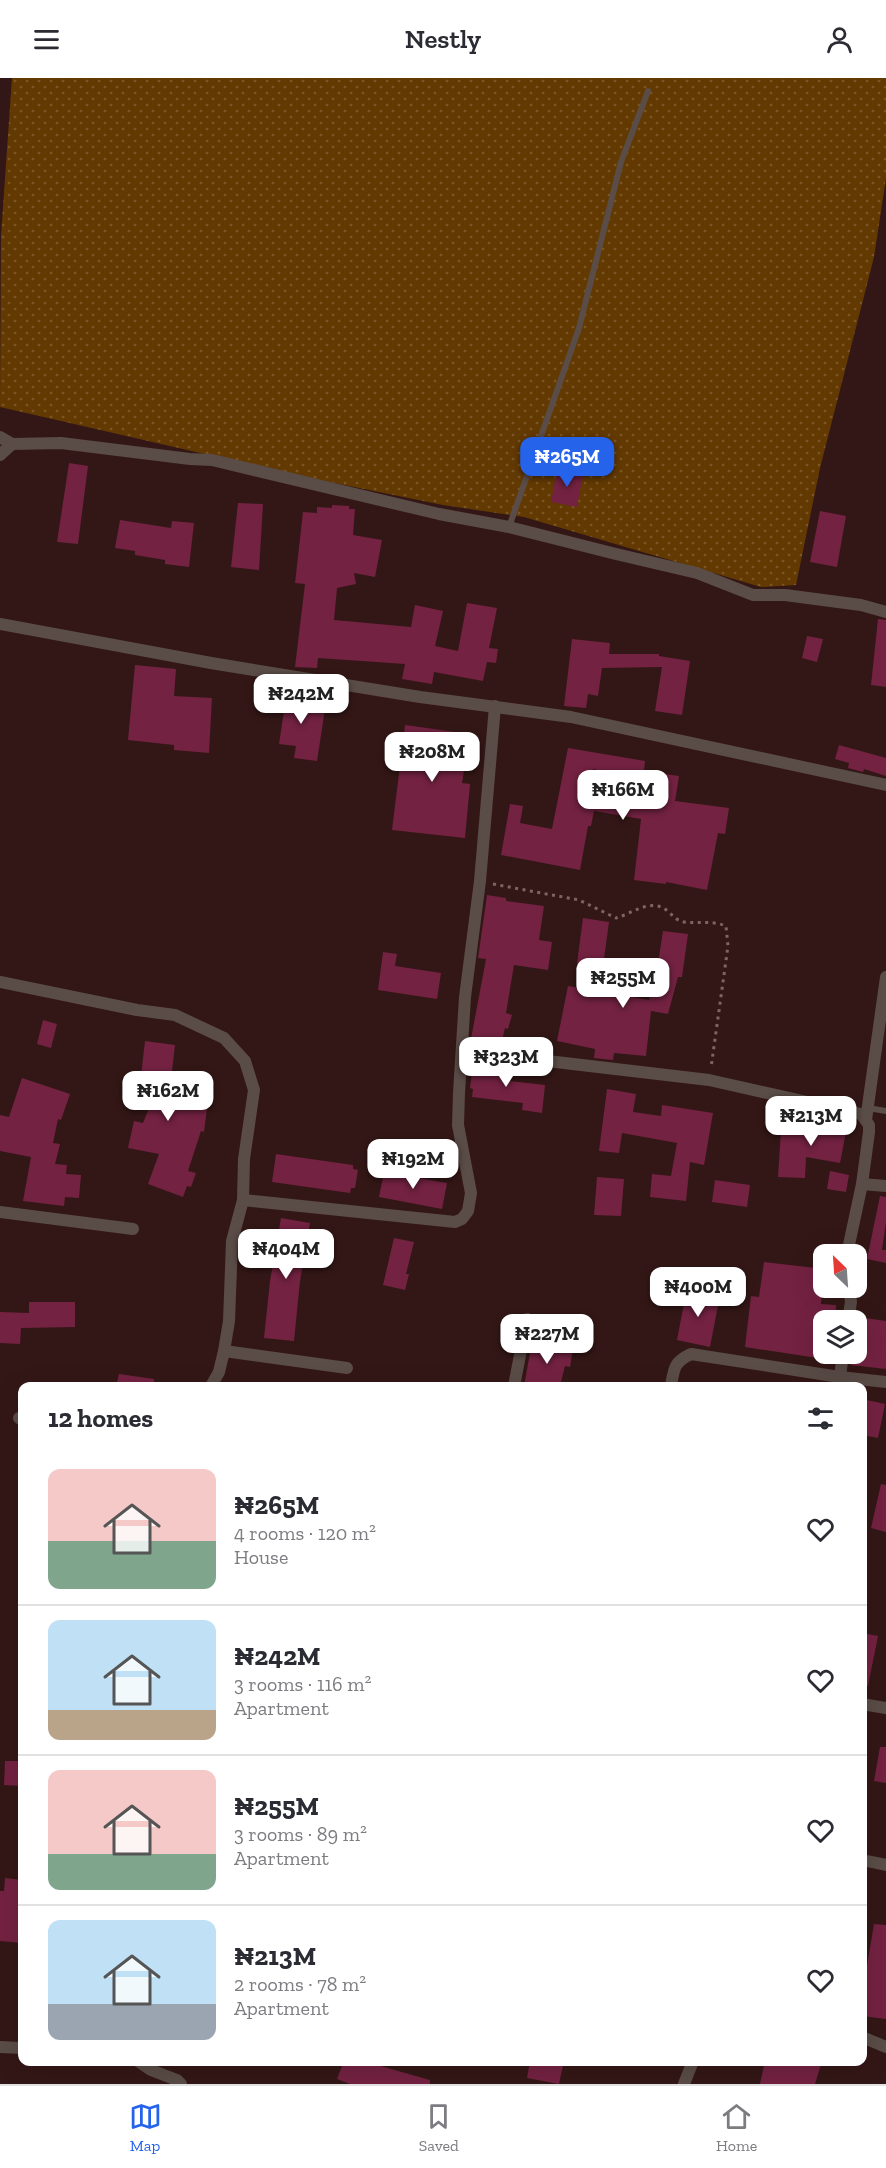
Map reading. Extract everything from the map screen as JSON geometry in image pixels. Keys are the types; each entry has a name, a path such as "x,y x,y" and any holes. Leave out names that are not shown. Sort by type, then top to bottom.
{"street":[{"path":"0,437 12,444 61,443 212,460 439,514 509,527 697,573 753,595 785,595 861,605 886,612"},
{"path":"0,455 12,444"},
{"path":"0,624 211,663 571,717 886,785"},
{"path":"243,1200 456,1222 462,1219 468,1211 471,1193 458,1125 465,997 480,881 495,706"},
{"path":"849,1244 862,1184 869,1132 867,1114 886,977"},
{"path":"0,982 137,1010 175,1015 224,1038 245,1062 254,1090 244,1160 243,1200 232,1241 229,1321 225,1352 213,1382"},
{"path":"462,1051 709,1080 867,1114"},
{"path":"862,1184 886,1186"},
{"path":"0,1212 133,1229"},
{"path":"515,1382 527,1318"},
{"path":"225,1352 347,1368"},
{"path":"672,1382 673,1372 679,1360 691,1354 886,1382"},
{"path":"840,1377 842,1364"},
{"path":"867,1705 886,1708"},
{"path":"867,1861 886,1865"},
{"path":"867,2039 886,2047"},
{"path":"0,2047 18,2048"},
{"path":"145,2066 181,2084"},
{"path":"684,2084 691,2066"}],"lane":[{"path":"509,527 579,328 621,162 648,91"},
{"path":"867,1114 886,1111"}],"path":[{"path":"480,881 579,900 616,918 646,906 654,906 663,908 685,922 708,922 726,926 728,946 709,1080"}],"shaded area":[{"path":"12,78 886,78 886,178 874,257 820,468 796,585 761,587 524,517 443,505 305,477 0,407 1,236"}],"building":[{"path":"69,463 88,466 78,544 57,542"},
{"path":"557,470 583,475 577,507 551,502"},
{"path":"238,503 263,504 259,570 231,567"},
{"path":"332,505 349,506 349,509 355,509 353,535 382,540 375,577 354,573 356,584 337,588 334,620 411,627 415,605 443,611 435,646 458,651 467,603 497,608 489,648 498,649 496,663 487,662 483,681 434,672 432,684 402,679 405,664 318,658 317,668 295,667 305,584 295,583 303,512 317,513 317,507 332,508"},
{"path":"820,511 846,516 837,567 810,562"},
{"path":"120,520 171,528 172,521 194,523 189,567 165,564 165,560 135,555 135,551 115,548"},
{"path":"878,619 886,620 886,687 871,685"},
{"path":"807,636 823,639 817,662 802,658"},
{"path":"572,639 610,643 609,654 659,654 659,656 690,661 682,715 655,711 662,667 602,668 598,696 588,694 586,708 564,706"},
{"path":"135,665 176,669 174,696 212,698 209,753 174,750 174,745 128,740"},
{"path":"275,682 287,684 286,697 318,701 317,708 325,709 317,761 294,758 296,746 279,744 286,698 274,698"},
{"path":"405,725 470,734 462,783 470,784 465,838 392,830"},
{"path":"839,745 886,758 886,776 864,769 863,772 848,768 849,763 835,759"},
{"path":"568,748 645,761 644,771 679,776 675,801 729,808 725,834 718,833 707,890 666,882 666,884 634,880 641,819 606,813 594,811 591,826 588,826 580,870 501,855 510,804 523,806 520,823 552,829","holes":["593,769 618,774 614,801 588,797"]},
{"path":"487,895 506,898 506,901 544,906 539,940 552,942 548,970 514,965 506,1013 512,1015 508,1029 505,1028 501,1045 471,1039 486,959 478,958"},
{"path":"583,918 609,922 603,966 577,963"},
{"path":"663,931 688,934 682,977 678,977 668,1014 651,1011 646,1056 614,1053 613,1060 594,1058 595,1049 557,1041 568,986 649,1000 657,970"},
{"path":"383,952 397,954 395,966 441,973 437,999 378,990"},
{"path":"43,1020 57,1024 51,1048 37,1044"},
{"path":"145,1041 175,1045 170,1088 208,1100 204,1132 201,1131 188,1171 196,1173 191,1187 187,1186 183,1197 148,1184 159,1154 128,1148 134,1121 143,1123 154,1095 139,1093"},
{"path":"473,1065 511,1070 510,1081 545,1085 542,1113 522,1110 523,1103 472,1097 473,1089 470,1088"},
{"path":"22,1078 70,1094 61,1120 58,1119 53,1143 60,1144 55,1164 67,1165 66,1174 81,1175 79,1198 65,1197 64,1206 23,1201 31,1157 0,1151 0,1115 9,1117"},
{"path":"607,1089 636,1094 633,1112 661,1116 662,1105 713,1113 704,1165 690,1162 686,1201 650,1197 652,1174 671,1176 677,1143 622,1133 619,1153 599,1151"},
{"path":"823,1118 848,1122 840,1163 806,1157 805,1178 778,1177 781,1130 821,1132"},
{"path":"276,1154 353,1165 353,1169 358,1170 355,1188 351,1188 350,1193 272,1182"},
{"path":"830,1171 849,1175 846,1192 827,1189"},
{"path":"384,1172 447,1183 442,1209 379,1197"},
{"path":"597,1177 624,1179 621,1216 594,1215"},
{"path":"715,1180 750,1185 747,1207 712,1202"},
{"path":"880,1196 886,1197 886,1222 882,1250 886,1250 886,1263 867,1259"},
{"path":"281,1218 310,1223 300,1281 294,1341 264,1338 270,1281"},
{"path":"394,1238 414,1242 406,1274 409,1274 405,1290 383,1285"},
{"path":"764,1262 813,1268 813,1298 822,1298 821,1304 836,1305 836,1310 813,1310 813,1357 745,1347 751,1296 759,1297"},
{"path":"687,1288 720,1295 710,1347 677,1340"},
{"path":"29,1302 75,1302 75,1327 21,1328 20,1344 0,1343 0,1312 29,1313"},
{"path":"867,1318 886,1321 886,1369 851,1365 867,1364"},
{"path":"532,1342 573,1349 570,1367 565,1366 561,1382 525,1382"},
{"path":"119,1374 154,1379 154,1382 117,1382"},
{"path":"867,1400 885,1404 878,1438 867,1436"},
{"path":"881,1484 886,1485 886,1532 871,1528"},
{"path":"867,1634 878,1636 867,1686"},
{"path":"880,1747 886,1747 886,1783 874,1781"},
{"path":"5,1761 18,1761 18,1786 4,1785"},
{"path":"5,1878 18,1880 18,1943 0,1941 0,1891 4,1891"},
{"path":"874,1924 886,1925 886,2019 867,2017 867,1966"},
{"path":"342,2066 381,2066 430,2080 430,2084 350,2084 337,2079"},
{"path":"529,2066 563,2066 559,2084 527,2078"},
{"path":"764,2066 820,2066 815,2084 760,2084"}]}
